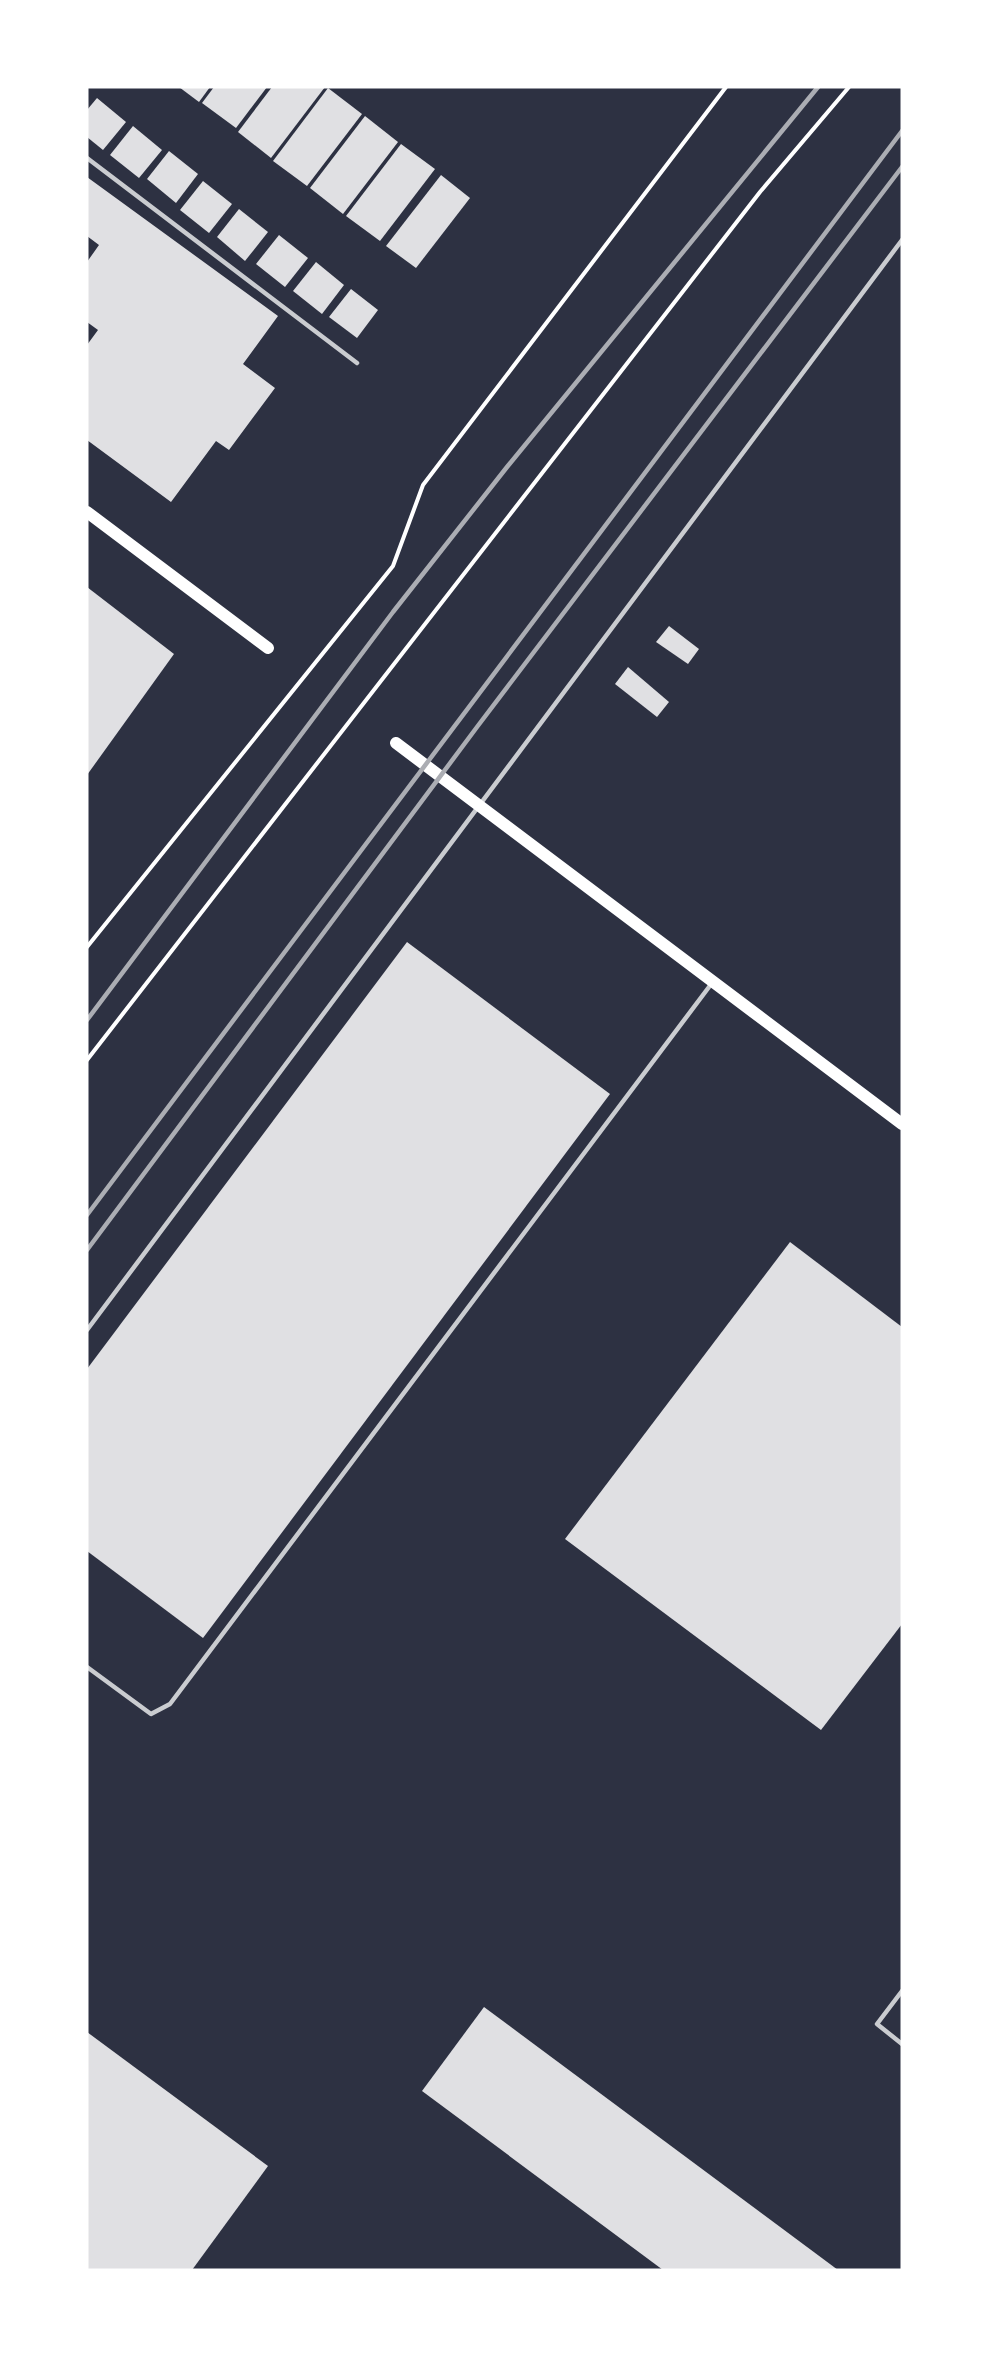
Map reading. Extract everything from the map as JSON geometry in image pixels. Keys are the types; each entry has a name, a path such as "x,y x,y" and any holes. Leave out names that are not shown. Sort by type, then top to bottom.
{"main road":[{"path":"87,512 268,648"},
{"path":"396,743 902,1124"}],"lane":[{"path":"87,158 357,363"},
{"path":"87,1330 902,240"},
{"path":"87,1667 151,1714 170,1704 714,981"},
{"path":"902,1991 877,2024 902,2044"}],"path":[{"path":"87,947 393,566 423,485 726,87"},
{"path":"87,1060 753,202 849,87"}],"building":[{"path":"179,87 210,87 199,102"},
{"path":"214,87 267,87 236,128 202,103"},
{"path":"272,87 325,87 271,158 238,132"},
{"path":"328,88 362,114 307,186 273,161"},
{"path":"97,98 126,122 103,150 87,137 87,110"},
{"path":"365,116 398,142 343,214 310,188"},
{"path":"133,126 162,150 139,178 110,155"},
{"path":"401,144 435,169 380,241 346,216"},
{"path":"169,151 198,174 176,203 147,179"},
{"path":"441,175 470,198 416,268 386,246"},
{"path":"87,177 278,316 243,364 275,388 229,450 216,441 171,502 87,440 87,345 98,330 87,322 87,262 99,245 87,236"},
{"path":"203,181 232,204 209,233 180,210"},
{"path":"239,209 268,232 245,261 217,237"},
{"path":"279,235 308,258 285,287 256,264"},
{"path":"316,262 344,285 322,314 293,291"},
{"path":"351,289 378,310 357,338 329,317"},
{"path":"87,587 174,654 87,775"},
{"path":"669,626 699,649 688,664 656,642"},
{"path":"628,667 669,702 657,717 615,684"},
{"path":"407,942 610,1094 203,1638 87,1551 87,1369"},
{"path":"790,1242 902,1327 902,1624 821,1730 565,1539"},
{"path":"484,2007 838,2270 663,2270 422,2091"},
{"path":"87,2032 268,2166 192,2270 87,2270"}],"railway":[{"path":"87,1020 393,612 507,467 818,87"},
{"path":"87,1215 902,131"},
{"path":"87,1250 477,727 902,167"}]}
